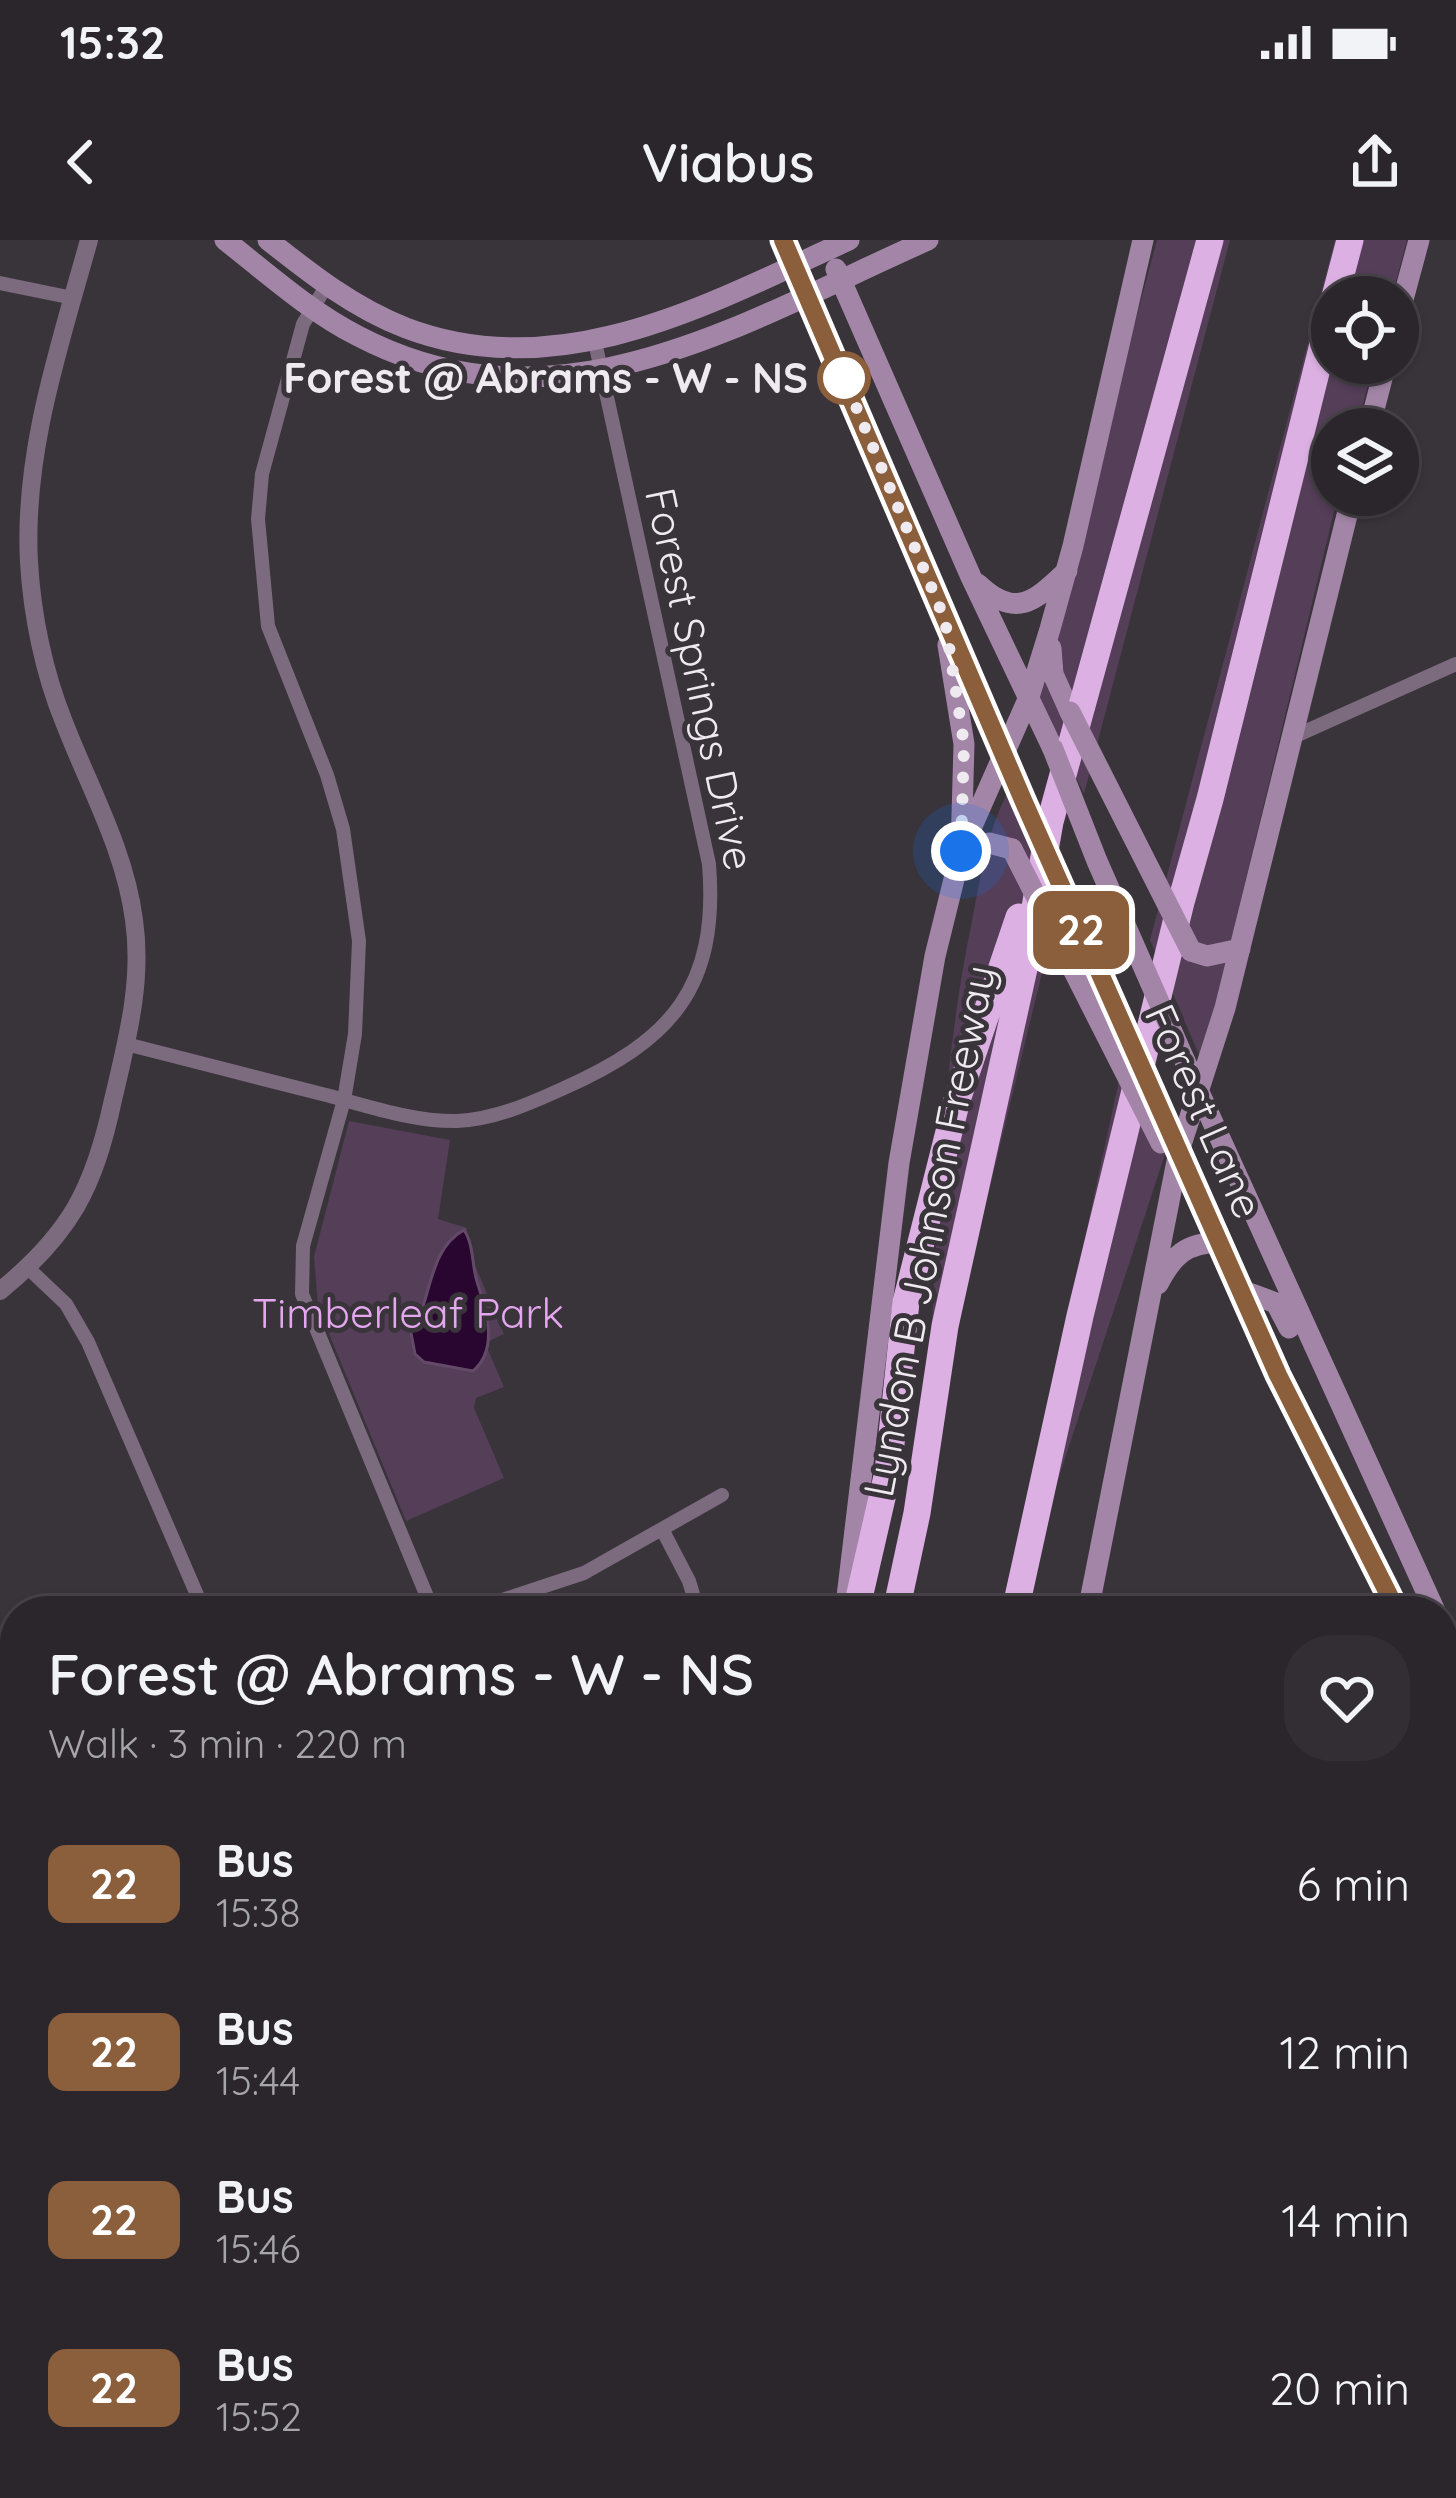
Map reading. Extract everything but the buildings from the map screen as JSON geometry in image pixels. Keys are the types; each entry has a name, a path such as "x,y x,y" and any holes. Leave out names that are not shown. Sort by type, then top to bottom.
{"highway":[{"name":"Lyndon B Johnson Freeway","path":"899,1596 917,1513 944,1326 1024,964 1050,822 1210,240"},
{"path":"1340,276 1349,240"},
{"path":"1018,1596 1180,902 1210,800 1313,384"},
{"path":"859,1596 888,1472 906,1302 957,1100 1050,822"},
{"path":"1033,1596 1041,1489"}],"main road":[{"path":"225,240 314,309 388,351 457,371 535,378 601,371 667,354 928,240"},
{"path":"268,240 327,285 409,329 526,348 595,341 662,323 834,243"},
{"name":"Forest Lane","path":"783,240 1156,1099 1170,1147 1389,1596"},
{"path":"848,1596 899,1163 935,956 961,851 1029,697 1067,571 1143,240"},
{"path":"1409,276 1419,240"},
{"name":"Forest Lane","path":"834,243 841,278 971,577 1053,749 1197,1093 1428,1596"},
{"path":"1091,1596 1165,1219 1170,1147 1197,1093 1240,949 1347,516"},
{"path":"971,577 998,599 1023,604 1067,571"},
{"path":"945,620 964,744 961,851"},
{"path":"1050,629 1052,674 1191,951 1207,956 1240,949"},
{"path":"961,851 989,843 1012,849 1170,1147"},
{"path":"1147,1306 1170,1261 1184,1248 1220,1242"},
{"path":"1241,1290 1276,1303 1310,1369 1323,1372"}],"street":[{"path":"0,1291 28,1268 80,1206 110,1116 137,979 126,879 48,677 29,564 34,455 89,240"},
{"path":"0,283 73,298"},
{"path":"327,285 303,324 262,473 258,519 268,626 327,775 354,889 360,991 344,1100 303,1246 302,1294 308,1318 427,1596"},
{"name":"Forest Springs Drive","path":"126,1044 393,1112 454,1121 518,1109 602,1072 636,1051 673,1016 700,969 712,906 709,864 595,341"},
{"path":"1293,737 1456,664"},
{"path":"28,1268 66,1304 88,1342 198,1596"},
{"path":"521,1596 551,1587 722,1495"},
{"path":"662,1531 694,1596"}],"green space":[{"path":"1157,240 1230,240 1084,794 1036,691"},
{"path":"1335,240 1407,240 1398,276 1325,276"},
{"path":"1311,331 1311,384 1368,384 1362,408 1311,408 1311,516 1333,516 1202,1062 1150,940"},
{"path":"1009,790 1060,899 926,1450 939,1184 951,1051 982,870"},
{"path":"1126,1048 1170,1139 1018,1596 1071,1302"},
{"name":"Timberleaf Park","path":"349,1121 450,1140 438,1219 467,1228 466,1244 504,1334 485,1343 504,1387 476,1398 474,1408 504,1478 406,1521 318,1307 314,1257"}],"shaded area":[{"path":"464,1230 488,1326 486,1350 473,1371 424,1362 415,1354 411,1333 443,1250"}],"bus line":[{"name":"22","path":"783,240 1023,800 1278,1375 1389,1596"}],"place":[{"name":"Forest @ Abrams - W - NS","path":"844,378"}],"route":[{"path":"844,378 842,373 945,620 964,744 961,851"}]}
